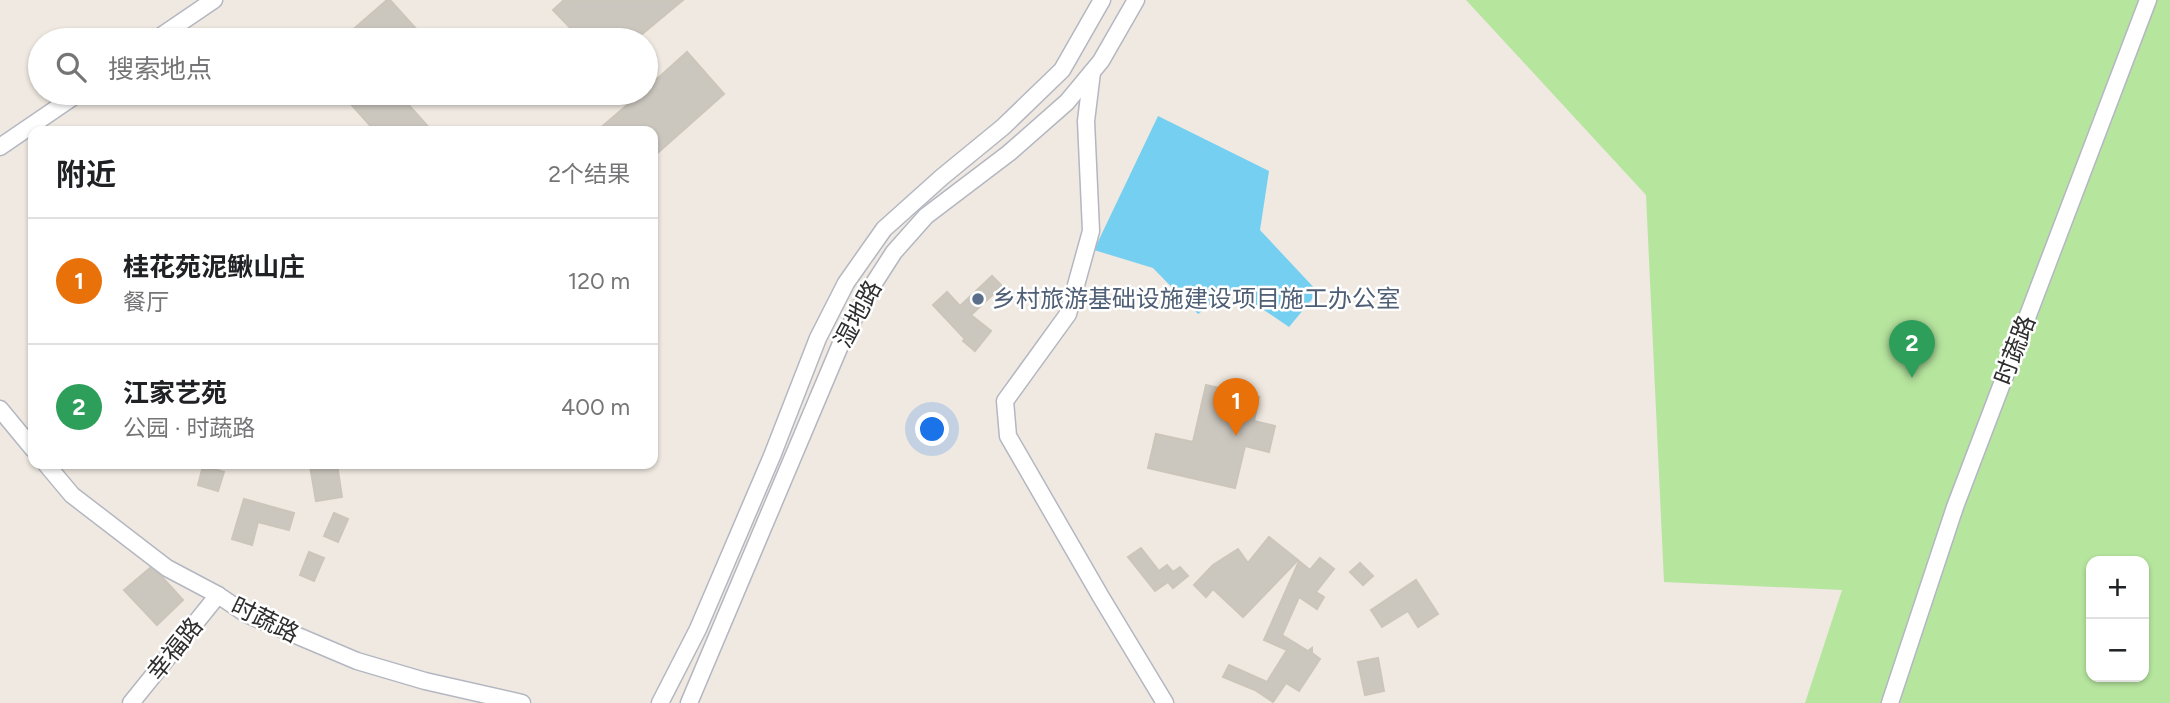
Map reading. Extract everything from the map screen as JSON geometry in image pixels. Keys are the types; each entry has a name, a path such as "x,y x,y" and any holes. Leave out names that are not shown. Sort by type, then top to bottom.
{"street":[{"path":"173,28 214,0"},
{"name":"湿地路","path":"660,703 698,629 772,456 818,338 846,283 884,229 1003,127 1062,70 1102,0"},
{"name":"湿地路","path":"690,703 842,341 894,251 926,216 1009,153 1067,102 1101,61 1136,0"},
{"name":"时蔬路","path":"1890,703 1955,508 2148,0"},
{"path":"1092,72 1086,121 1091,231 1068,314 1005,401 1008,436 1165,703"},
{"path":"31,126 61,105"},
{"path":"0,147 28,128"},
{"path":"0,409 28,443"},
{"name":"时蔬路","path":"50,469 72,495 167,568 218,595 246,614 357,661 425,681 522,703"},
{"name":"幸福路","path":"131,703 218,595"}],"green space":[{"path":"1466,0 2170,0 2170,703 1805,703 1842,590 1664,582 1646,195"}],"water":[{"path":"1158,116 1269,171 1260,230 1318,292 1289,327 1233,289 1198,314 1153,268 1094,250"}],"building":[{"path":"390,0 415,28 355,28"},
{"path":"564,0 683,0 649,28 570,28 553,10"},
{"path":"687,52 724,94 658,153 658,126 603,126 627,105 658,105 658,78"},
{"path":"352,105 409,105 428,126 371,126"},
{"name":"乡村旅游基础设施建设项目施工办公室","path":"992,276 1002,286 971,315 991,331 975,351 963,341 965,339 933,305 947,292 960,306"},
{"path":"1206,385 1259,397 1254,421 1275,426 1269,452 1245,446 1235,488 1148,468 1156,434 1193,442"},
{"path":"202,469 224,472 218,491 198,485"},
{"path":"311,469 338,469 342,497 316,501"},
{"path":"244,499 294,513 289,530 258,522 252,545 232,539"},
{"path":"334,513 348,519 338,542 324,536"},
{"path":"1269,537 1298,560 1243,617 1213,589 1206,597 1194,585 1213,565 1238,549 1248,563"},
{"path":"1141,548 1159,571 1167,565 1173,572 1180,567 1188,576 1173,588 1168,582 1155,591 1128,557"},
{"path":"309,552 324,558 314,581 300,575"},
{"path":"1320,558 1334,569 1316,592 1324,597 1317,609 1299,597 1282,635 1308,651 1312,648 1312,653 1320,659 1299,691 1286,683 1273,702 1255,690 1223,677 1229,665 1267,682 1287,650 1264,640 1299,561 1310,570"},
{"path":"1360,563 1373,576 1363,585 1350,572"},
{"path":"150,568 183,600 157,625 124,590"},
{"path":"1416,580 1438,614 1418,627 1408,611 1382,627 1371,610"},
{"path":"1378,658 1384,691 1365,695 1358,662"}],"place":[{"name":"乡村旅游基础设施建设项目施工办公室","path":"978,299"},
{"name":"江家艺苑","path":"1912,378"},
{"name":"桂花苑泥鳅山庄","path":"1236,436"}]}
